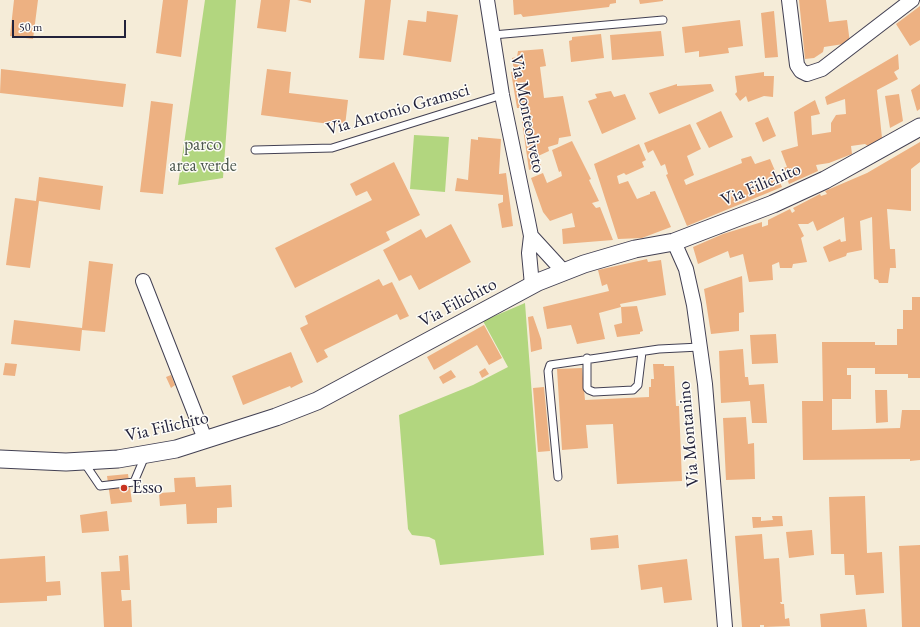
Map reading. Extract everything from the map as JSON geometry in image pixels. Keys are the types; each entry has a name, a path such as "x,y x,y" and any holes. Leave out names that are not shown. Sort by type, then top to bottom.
{"street":[{"name":"Via Monteoliveto","path":"487,0 502,95 530,236 529,253 532,285"},
{"path":"789,0 797,65 801,71 807,74 822,69 906,2"},
{"name":"Via Filichito","path":"1,458 40,462 83,461 118,459 176,449 317,402 532,285 584,264 634,249 674,242 773,204 812,186 920,127"},
{"path":"530,236 564,272"},
{"name":"Via Montanino","path":"674,242 686,269 694,305 705,384 725,627"},
{"path":"143,281 205,439"}],"lane":[{"path":"493,35 663,20"},
{"name":"Via Antonio Gramsci","path":"255,150 332,148 502,95"},
{"path":"558,477 549,367 554,363 587,358 659,349 700,348"},
{"path":"587,358 587,388 589,390 594,392 633,390 638,385 642,352"},
{"path":"83,461 100,486 134,482 146,454"}],"green space":[{"name":"parco area verde","path":"205,0 236,0 223,178 178,185"},
{"path":"414,135 449,137 445,192 410,189"},
{"path":"525,303 544,555 440,565 435,540 429,537 412,535 408,529 399,415 473,385 508,367 483,321"}],"building":[{"path":"14,0 38,0 33,39 10,36"},
{"path":"163,0 188,0 181,57 156,53"},
{"path":"261,0 290,0 286,32 257,28"},
{"path":"297,0 311,0 311,3"},
{"path":"365,0 391,0 384,60 359,58"},
{"path":"513,0 616,0 616,3 610,4 609,7 523,17 521,14 514,15"},
{"path":"639,0 663,0 663,1 640,4"},
{"path":"799,0 826,0 829,22 847,20 850,43 824,47 823,52 814,58 805,59"},
{"path":"920,6 920,40 910,46 896,24"},
{"path":"427,11 458,15 451,62 403,55 408,20 426,22"},
{"path":"774,11 778,57 765,58 761,13"},
{"path":"740,20 743,46 728,48 729,53 699,57 699,51 685,53 682,27"},
{"path":"661,31 664,56 612,60 610,35"},
{"path":"601,34 604,58 571,62 569,41 572,40 572,37"},
{"path":"543,49 546,66 540,67 544,98 563,96 571,136 559,138 558,144 548,147 549,151 536,157 541,165 529,170 520,108 517,108 511,72 514,71 512,58 517,57 518,51"},
{"path":"898,54 899,69 894,72 898,79 877,90 882,138 868,146 865,144 851,146 852,154 829,163 816,165 818,171 789,184 783,168 787,167 781,151 798,146 794,112 815,100 820,114 811,116 812,135 831,132 831,123 836,115 846,114 845,99 827,105 825,97"},
{"path":"1,69 126,84 123,107 0,93"},
{"path":"267,69 291,72 289,93 348,100 345,126 261,115"},
{"path":"764,72 764,76 774,76 773,97 764,96 748,102 746,96 740,101 735,94 737,92 735,76"},
{"path":"677,84 677,86 711,84 714,91 659,114 649,93"},
{"path":"920,84 920,109 917,111 911,90"},
{"path":"611,91 614,97 625,94 636,119 602,134 588,101 597,98 595,94"},
{"path":"899,94 903,121 890,128 885,96"},
{"path":"151,101 173,104 163,194 140,192"},
{"path":"721,111 733,137 709,148 696,123"},
{"path":"768,117 776,136 763,142 755,123"},
{"path":"690,124 701,149 687,156 694,175 684,180 686,185 742,163 741,159 751,156 755,164 770,159 782,187 687,226 666,175 668,174 665,164 661,166 653,150 648,153 644,143"},
{"path":"478,137 501,139 499,174 506,173 513,226 502,228 498,204 503,202 503,195 455,191 457,178 468,180 471,139 478,140"},
{"path":"572,141 591,179 589,180 599,201 592,203 596,208 600,207 613,240 563,244 562,229 575,227 572,213 550,221 543,212 531,178 543,173 547,183 562,176 561,171 559,172 552,150"},
{"path":"920,142 920,162 911,169 911,211 887,209 890,249 895,249 896,268 890,268 888,283 879,283 878,280 874,279 872,217 860,221 862,250 847,253 846,256 829,262 823,247 840,239 841,242 846,241 844,217 817,231 813,221 808,224 798,224 804,236 801,238 807,262 793,264 792,268 780,268 779,262 772,265 773,280 749,282 743,254 730,258 728,251 698,264 693,247 723,234 762,222 762,227 768,225 768,220 790,209 792,213 795,211 793,208 820,194 821,196 827,194 825,191 867,173"},
{"path":"639,144 646,160 642,162 644,167 626,175 624,173 617,176 619,184 628,181 637,199 655,191 671,227 642,238 618,239 594,164"},
{"path":"394,162 420,215 386,232 390,240 295,288 275,248 372,200 367,191 356,196 350,184"},
{"path":"39,177 103,186 100,210 39,201 30,268 6,265 15,198 36,201"},
{"path":"451,224 471,262 419,290 411,275 399,281 383,250 421,229 426,238"},
{"path":"647,259 648,262 661,260 666,295 620,304 621,307 599,313 605,339 577,344 571,325 547,329 543,307 609,291 607,284 602,286 598,270"},
{"path":"89,261 113,264 105,332 82,330 80,351 11,344 14,320 82,328"},
{"path":"742,276 744,312 739,313 739,331 711,334 704,289"},
{"path":"379,279 383,286 392,282 409,316 400,320 397,314 324,350 328,357 317,363 300,328 308,324 305,316"},
{"path":"912,297 920,297 920,378 908,378 908,374 875,374 875,368 847,368 847,375 851,375 851,399 832,399 832,430 900,428 902,410 920,410 920,460 803,460 802,401 823,401 822,342 875,342 875,345 897,345 897,329 903,329 903,310 912,310"},
{"path":"637,306 643,331 640,332 640,334 617,337 614,325 622,323 621,307"},
{"path":"533,316 541,339 542,349 531,352 528,317"},
{"path":"484,325 502,358 489,365 477,345 434,370 427,357"},
{"path":"776,334 778,363 752,364 750,335"},
{"path":"743,349 745,377 748,377 749,385 764,384 767,423 752,423 750,401 721,403 719,351"},
{"path":"291,352 303,382 291,388 290,386 243,405 232,376"},
{"path":"5,363 17,364 15,376 3,375"},
{"path":"653,364 674,366 676,406 679,406 682,481 617,484 613,424 586,425 588,448 562,450 557,369 582,368 585,400 649,397 651,379 654,379"},
{"path":"485,368 489,374 482,378 479,372"},
{"path":"451,370 456,377 443,384 439,377"},
{"path":"171,375 175,385 171,388 166,377"},
{"path":"544,387 550,451 538,452 533,388"},
{"path":"875,390 887,390 888,422 876,423"},
{"path":"746,417 748,444 754,443 755,479 726,480 723,418"},
{"path":"128,474 132,502 111,504 107,476"},
{"path":"195,477 196,487 231,485 232,507 217,508 217,523 187,524 186,504 160,506 159,493 175,492 174,478"},
{"path":"865,496 867,553 882,552 884,593 856,595 854,575 845,575 844,554 831,554 829,497"},
{"path":"107,511 109,531 82,533 80,515"},
{"path":"772,516 782,516 783,526 753,528 752,517 761,517 761,521 773,520"},
{"path":"812,530 814,555 789,558 786,532"},
{"path":"762,534 764,559 779,558 782,602 780,602 781,604 784,604 785,619 789,618 790,626 764,627 764,625 760,625 760,627 742,627 735,536"},
{"path":"618,535 619,548 591,550 590,538"},
{"path":"920,545 920,627 902,627 899,546"},
{"path":"128,555 130,590 121,590 122,601 131,600 132,627 104,627 101,572 120,571 119,556"},
{"path":"45,556 46,582 60,581 61,595 47,596 47,601 0,603 0,559"},
{"path":"687,559 692,600 664,603 662,587 641,590 638,565"},
{"path":"865,609 867,627 821,627 820,614"}],"place":[{"name":"Esso","path":"124,488"}]}
